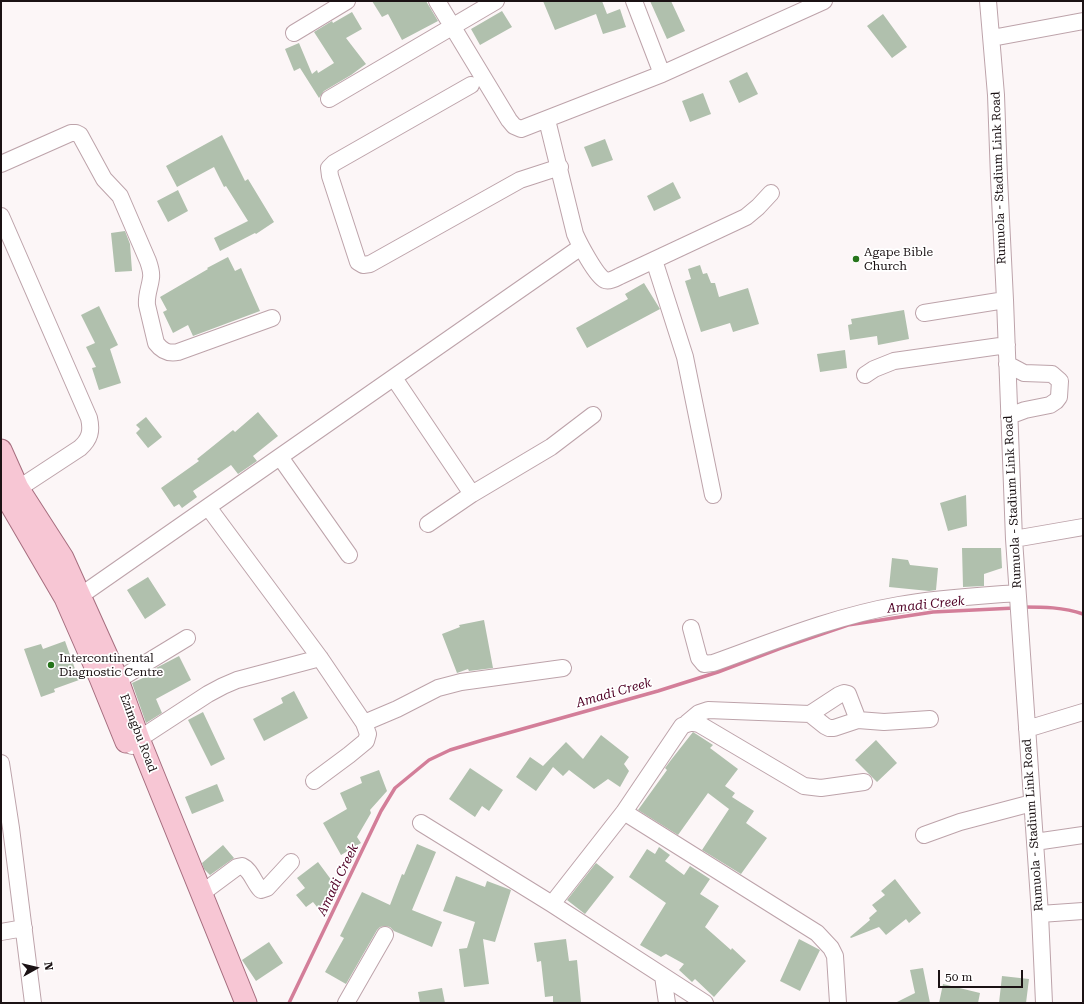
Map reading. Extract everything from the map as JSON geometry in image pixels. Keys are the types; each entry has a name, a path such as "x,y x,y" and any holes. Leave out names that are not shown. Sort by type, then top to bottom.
{"main road":[{"name":"Ezimgbu Road","path":"1,450 6,493 65,598 100,678 134,744 202,893 246,1003"},
{"name":"Ezimgbu Road","path":"6,493 63,558 118,680 134,744 231,1003"}],"street":[{"path":"294,33 347,1"},
{"path":"437,1 514,126 521,129 525,129 662,74 824,1"},
{"path":"329,99 496,1"},
{"path":"634,1 662,74"},
{"name":"Rumuola - Stadium Link Road","path":"988,1 996,95 998,178 1005,300 1017,596 1040,914 1044,1003"},
{"path":"992,38 1083,21"},
{"path":"471,85 334,163 329,168 330,176 358,262 363,265 370,264 520,180 560,167"},
{"path":"547,120 560,167 575,234 581,247 598,274 604,280 620,276 746,217 771,193"},
{"path":"1,164 71,133 80,135 104,179 120,196 148,261 151,271 151,279 147,305 156,343 159,348 165,352 178,352 272,318"},
{"path":"1,216 91,425 90,434 86,442 80,448 6,493"},
{"path":"80,596 581,247"},
{"path":"654,260 687,363 713,495"},
{"path":"924,313 1005,300"},
{"path":"865,375 874,369 894,361 1007,345"},
{"path":"1007,364 1024,373 1052,374 1060,381 1059,397 1056,401 1050,405 1025,410 1009,416"},
{"path":"394,378 472,494"},
{"path":"428,524 472,494 551,447 593,415"},
{"path":"280,457 349,555"},
{"path":"208,507 320,658 364,722 368,734 366,741 314,781"},
{"path":"1014,539 1083,527"},
{"path":"691,628 699,658 704,664 713,663 812,628 858,614 899,605 949,598 1017,596"},
{"path":"118,680 187,638"},
{"path":"134,744 222,686 237,680 320,658"},
{"path":"364,722 397,709 438,688 461,682 563,668"},
{"path":"552,904 624,812 682,726 699,713 708,710 810,714 844,693 848,694 851,699 858,720"},
{"path":"1027,729 1083,712"},
{"path":"810,714 829,728 834,728 858,720 884,722 930,720"},
{"path":"687,723 693,722 698,724 804,786 821,788 864,782"},
{"path":"1,762 6,828 24,928 33,1003"},
{"path":"924,835 960,822 1032,803"},
{"path":"624,812 817,934 831,948 835,956 838,1003"},
{"path":"421,823 552,904 705,1003"},
{"path":"1035,842 1083,835"},
{"path":"202,893 237,867 242,866 246,868 262,890 267,888 291,862"},
{"path":"1040,914 1083,911"},
{"path":"1,932 24,928"},
{"path":"346,1003 385,935"},
{"path":"663,976 667,1003"}],"building":[{"path":"372,1 426,1 438,21 402,40 388,14 382,17"},
{"path":"543,1 602,1 607,14 620,9 626,27 603,34 596,14 555,30"},
{"path":"650,1 671,1 685,31 667,39"},
{"path":"502,11 512,27 480,45 471,29"},
{"path":"352,12 362,29 346,38 366,64 324,91 319,98 300,68 294,71 285,49 299,43 312,74 317,70 318,73 334,63 314,32 332,21 333,23"},
{"path":"883,14 907,47 892,58 867,26"},
{"path":"747,72 758,94 739,103 729,81"},
{"path":"703,93 711,114 690,122 682,101"},
{"path":"222,135 245,181 248,179 274,222 256,234 255,233 220,251 214,238 248,221 226,186 224,187 214,167 177,187 166,166"},
{"path":"605,139 613,160 592,167 584,147"},
{"path":"673,182 681,198 654,211 647,196"},
{"path":"178,190 188,211 168,222 157,201"},
{"path":"125,231 130,244 132,271 115,272 111,233"},
{"path":"228,257 235,271 241,268 260,311 193,336 188,325 173,333 163,312 167,310 160,297"},
{"path":"700,265 703,274 707,273 711,283 715,283 719,297 748,288 759,324 733,332 730,323 701,332 685,281 691,279 688,269"},
{"path":"644,283 660,309 587,348 576,328 628,299 625,294"},
{"path":"99,306 118,345 110,349 121,383 99,390 92,368 96,367 86,347 95,343 81,315"},
{"path":"904,310 909,339 878,345 877,336 850,340 848,325 852,324 851,319"},
{"path":"845,350 847,368 820,372 817,354"},
{"path":"258,412 278,436 253,456 257,461 238,474 231,465 193,491 197,497 182,508 179,504 174,507 161,488 199,461 197,459 233,430 235,432"},
{"path":"146,417 162,437 148,448 136,433 140,429 136,425"},
{"path":"966,495 967,526 948,531 940,503"},
{"path":"962,548 1001,548 1002,568 984,574 984,586 963,587"},
{"path":"892,558 908,560 910,565 938,568 936,590 929,591 889,587"},
{"path":"148,577 166,605 145,619 127,590"},
{"path":"484,620 493,668 469,671 468,669 457,673 442,634 460,627 459,625"},
{"name":"Intercontinental Diagnostic Centre","path":"65,641 79,680 54,689 55,692 41,697 24,649 41,644 43,649"},
{"path":"179,656 191,680 156,699 162,713 146,723 132,683 156,672 154,669"},
{"path":"294,691 308,718 264,741 253,719 283,703 281,698"},
{"path":"203,712 225,759 211,766 188,720"},
{"path":"693,732 713,745 710,748 738,769 725,786 735,793 732,797 754,811 746,823 767,838 741,874 702,850 729,809 708,793 678,835 638,810 667,770 665,768"},
{"path":"601,735 629,757 624,764 629,771 620,787 608,779 594,789 569,770 563,776 553,767 536,791 516,777 530,757 543,766 566,742 583,759"},
{"path":"876,740 897,763 877,782 855,760"},
{"path":"470,768 503,790 489,811 482,806 475,817 449,799"},
{"path":"379,770 387,791 370,810 371,813 357,837 361,843 341,855 323,823 347,809 340,793 362,783 360,777"},
{"path":"217,784 224,801 192,814 185,797"},
{"path":"417,844 436,852 412,910 442,922 432,947 394,931 390,927 380,927 346,984 325,972 344,938 340,936 362,892 390,905 402,874 404,875"},
{"path":"223,845 234,858 210,875 204,869 202,863"},
{"path":"659,847 670,855 665,861 684,875 690,866 710,879 700,894 719,906 705,927 746,961 714,997 695,979 692,982 679,970 684,964 666,954 661,957 640,945 666,903 629,877 647,849 655,854"},
{"path":"318,862 338,889 322,913 313,902 306,907 296,895 305,888 297,878"},
{"path":"596,863 614,877 585,914 567,900"},
{"path":"456,876 485,887 487,881 511,890 495,942 483,939 489,984 464,987 459,949 467,948 475,922 443,911"},
{"path":"895,879 921,913 909,923 906,919 886,935 879,927 851,938 850,937 870,920 869,918 877,911 872,905 885,895 881,891"},
{"path":"566,939 569,961 577,960 581,1002 553,1003 553,996 545,997 541,961 537,962 534,943"},
{"path":"799,939 820,950 800,991 780,981"},
{"path":"269,942 283,963 256,981 242,960"},
{"path":"923,968 930,1003 895,1003 915,993 910,970"},
{"path":"1002,976 1029,979 1026,1003 999,1003"},
{"path":"943,984 980,993 978,1003 939,1003"},
{"path":"442,988 445,1003 420,1003 418,992"}],"waterway":[{"name":"Amadi Creek","path":"1023,607 1046,607 1083,614"},
{"name":"Amadi Creek","path":"289,1003 381,811 395,788 429,760 450,750 658,691 718,672 848,625 933,612 1015,608"}],"place":[{"name":"Agape Bible Church","path":"856,259"},
{"name":"Intercontinental Diagnostic Centre","path":"51,665"}]}
